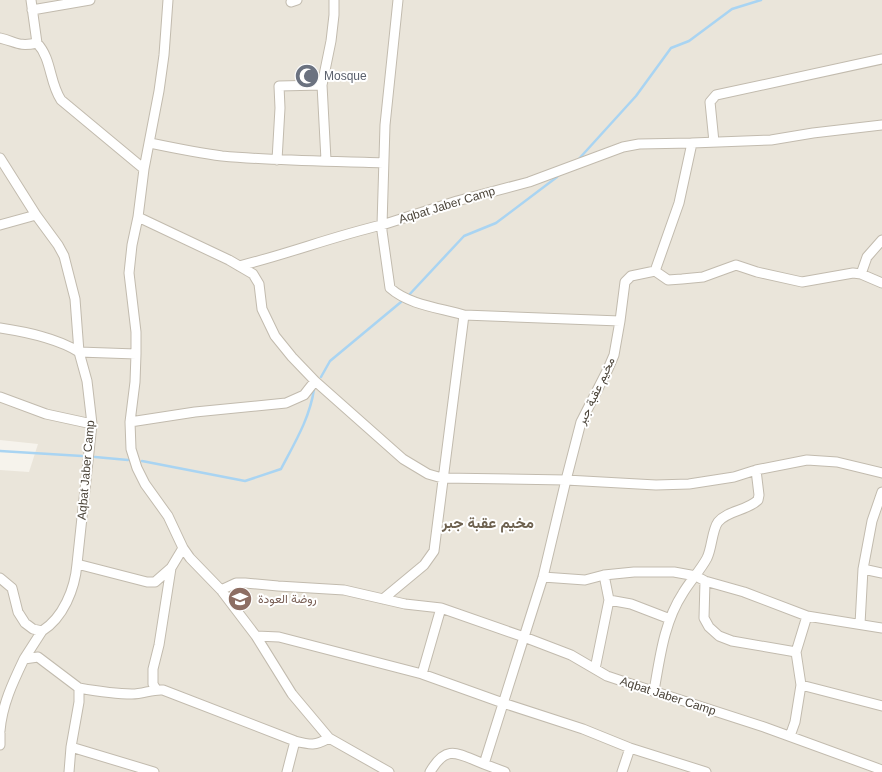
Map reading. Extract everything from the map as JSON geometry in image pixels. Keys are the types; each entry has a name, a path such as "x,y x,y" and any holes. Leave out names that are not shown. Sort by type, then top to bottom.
{"street":[{"path":"31,0 37,43 47,58 57,95 144,169"},
{"path":"32,10 90,0"},
{"path":"168,0 164,55 150,144 144,169 129,273 136,332 135,382 130,422 132,449 137,468 141,477 168,516 183,548 199,568 221,590 256,636 292,694 329,738 389,772"},
{"path":"326,160 322,85 331,41 334,0"},
{"path":"239,266 382,225 385,125 398,0"},
{"path":"0,38 24,46 37,43"},
{"path":"714,142 710,102 716,95 882,59"},
{"path":"277,160 280,108 279,86 322,85"},
{"name":"Aqbat Jaber Camp","path":"464,315 416,302 394,292 390,288 382,225 456,200 530,182 623,147 639,144 771,140 822,131 882,125"},
{"path":"692,143 679,202 655,271 668,280 703,277 736,265 757,272 802,282 853,273 861,274 882,284"},
{"path":"150,144 220,156 277,160 383,163"},
{"name":"Aqbat Jaber Camp","path":"0,158 36,215 58,245 68,268 75,299 80,352 87,381 92,424 75,584 53,624 42,631 24,659"},
{"path":"0,225 36,215"},
{"path":"138,217 253,274 259,284 262,309 275,336 292,357 315,381 403,459 428,474 442,478 566,480 656,485 688,484 734,477 756,470 807,460 837,462 882,473"},
{"path":"861,274 867,257 882,240"},
{"path":"256,277 257,271 266,259"},
{"name":"مخيم عقبة جبر","path":"524,637 543,577 581,422 614,355 625,282 631,276 655,271"},
{"path":"383,599 406,581 431,556 435,545 464,315 620,321"},
{"path":"0,328 47,339 80,352 136,354"},
{"path":"130,422 195,412 286,403 304,395 315,381"},
{"path":"0,397 46,414 92,424"},
{"path":"654,691 664,634 670,618 683,592 696,576 710,550 717,523 726,516 750,506 758,500 756,470"},
{"path":"860,624 863,569 872,521 882,492"},
{"path":"872,521 882,523"},
{"path":"77,564 147,582 155,582 171,568 183,548"},
{"path":"156,689 153,684 152,669 159,645 171,568"},
{"path":"863,569 882,573"},
{"path":"543,577 585,580 604,575 659,571 674,572 696,576 705,581 762,598 807,616 882,628"},
{"path":"594,669 609,600 604,575"},
{"path":"0,578 12,588 18,612 24,623 33,630 42,631"},
{"path":"705,581 704,618 709,627 719,636 796,652"},
{"name":"Aqbat Jaber Camp","path":"221,590 236,583 344,590 383,599 441,608 571,655 594,669 625,682 790,736 882,770"},
{"path":"609,600 631,604 670,618"},
{"path":"422,674 441,608"},
{"path":"790,736 795,722 800,685 796,652 807,616"},
{"path":"256,636 279,637 422,674 503,704 583,729 630,748 706,772"},
{"path":"484,764 524,637"},
{"path":"0,745 2,718 8,692 24,659 38,657 79,688 100,692 131,694 152,692 156,689 170,692 295,741 313,745 329,738"},
{"path":"800,685 882,706"},
{"path":"70,772 71,747 79,702 79,688"},
{"path":"287,772 295,741"},
{"path":"71,747 154,772"},
{"path":"622,772 630,748"},
{"path":"430,772 439,759 449,753 455,753 504,772"}],"shaded area":[{"path":"0,0 882,0 882,772 0,772 0,470 29,472 38,444 0,440"}],"waterway":[{"path":"577,161 636,96 671,48 689,41 732,9 761,0"},
{"path":"408,296 464,236 496,223 557,177"},
{"path":"321,377 330,361 401,302"},
{"path":"142,461 245,481 281,469 305,420 314,389"},
{"path":"0,451 82,456"},
{"path":"95,457 128,460"}],"place":[{"name":"Mosque","path":"307,76"},
{"name":"روضة العودة","path":"240,599"}],"district":[{"name":"مخيم عقبة جبر","path":"488,522"}]}
